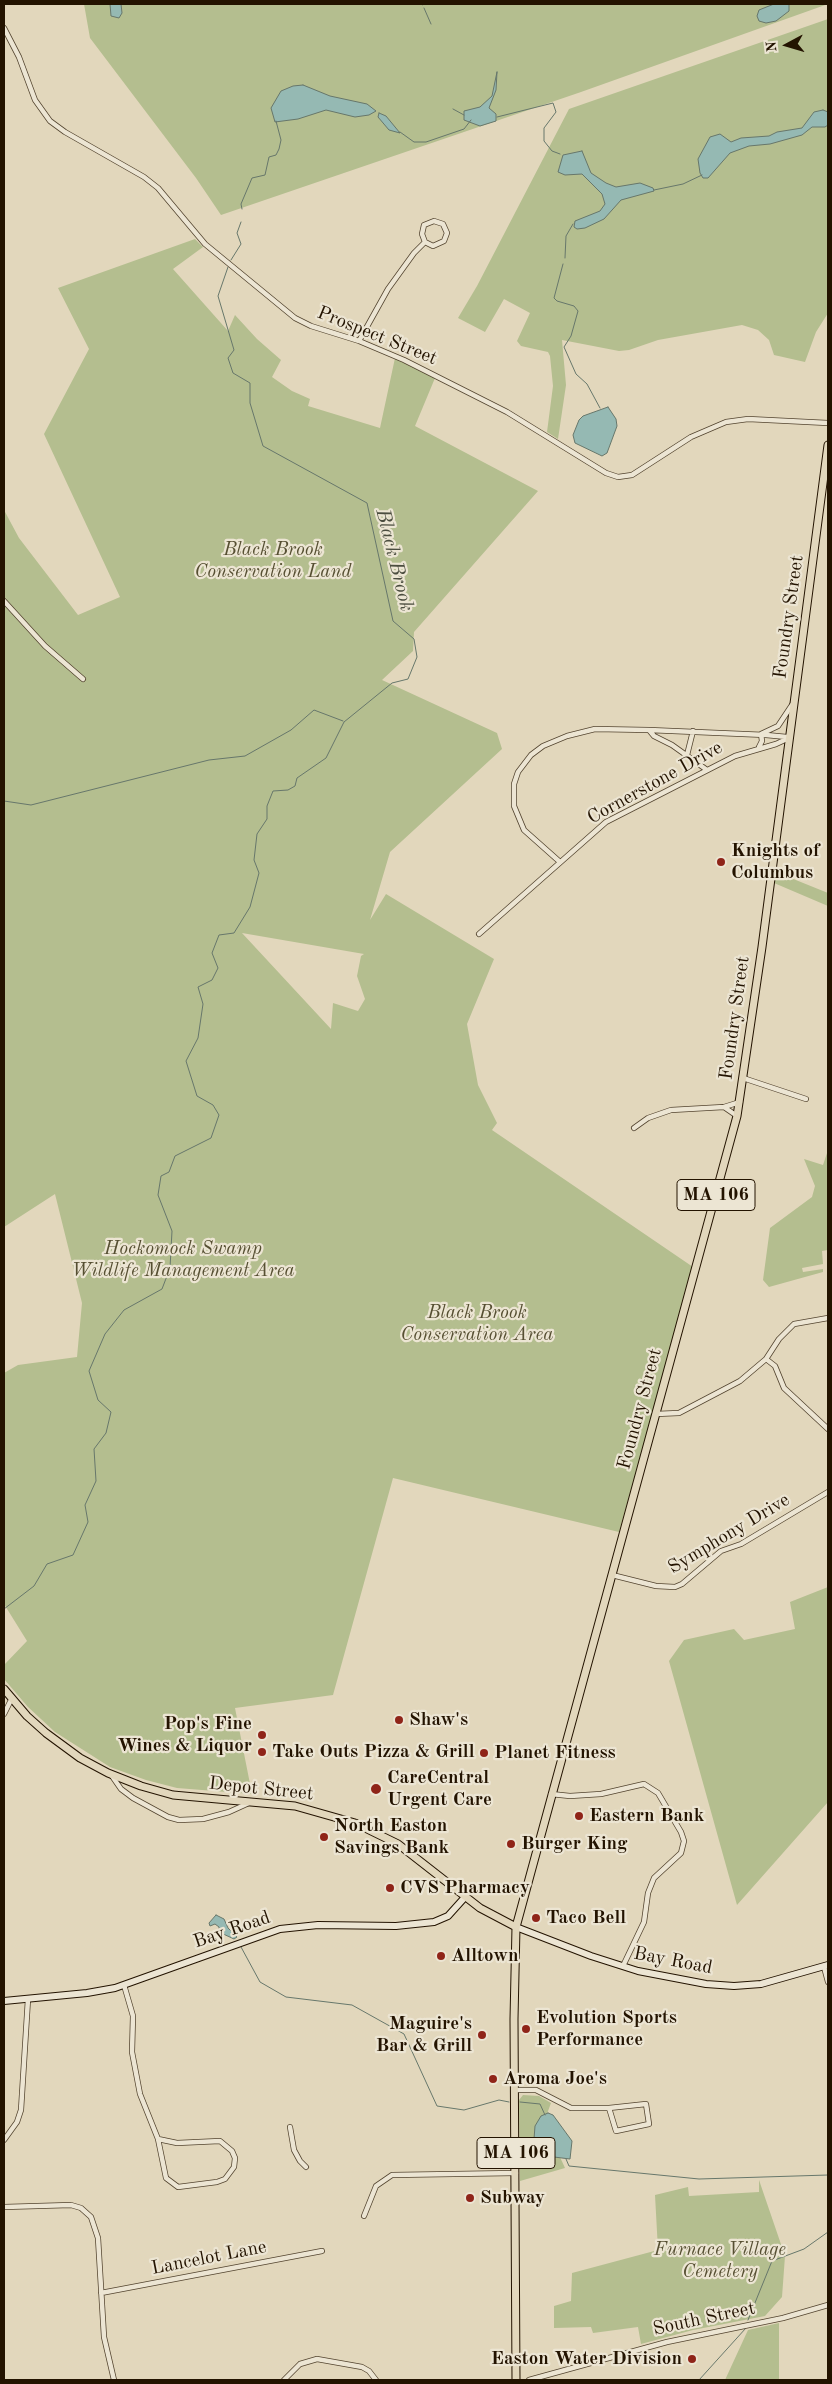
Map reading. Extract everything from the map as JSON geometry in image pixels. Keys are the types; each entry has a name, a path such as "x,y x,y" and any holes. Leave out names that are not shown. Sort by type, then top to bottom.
{"main road":[{"name":"Foundry Street","path":"516,2380 516,2090 514,2012 516,1927 740,1102 828,445"},
{"name":"Depot Street","path":"4,1688 33,1722 90,1764 141,1786 174,1795 304,1807 347,1820 374,1831 423,1861 487,1912 516,1927"},
{"name":"Bay Road","path":"4,2002 87,1993 124,1985 248,1938 280,1929 318,1925 398,1926 434,1922 448,1916 466,1896"},
{"name":"Bay Road","path":"516,1927 591,1956 672,1978 741,1986 767,1983 826,1966"}],"street":[{"name":"Prospect Street","path":"4,28 17,52 37,104 55,125 144,177 158,188 205,244 295,318 311,326 359,341 404,360 507,412 597,468 614,476 625,477 635,474 691,437 726,422 748,419 828,423"},
{"path":"434,221 443,224 447,233 444,241 436,246 425,242 422,234 424,225 434,221"},
{"path":"359,341 392,283 414,253 425,242"},
{"path":"4,601 45,646 83,679"},
{"path":"761,734 781,723 794,702"},
{"path":"560,862 528,834 518,822 514,806 514,790 521,766 530,755 543,746 576,733 595,729 761,734 789,738"},
{"path":"649,730 654,736 687,755 707,770"},
{"path":"687,755 693,732"},
{"path":"759,747 762,740 761,734"},
{"name":"Cornerstone Drive","path":"479,934 606,822 743,752 776,744 789,738"},
{"path":"743,1078 806,1099"},
{"path":"634,1128 648,1118 671,1110 724,1107 740,1102"},
{"path":"724,1107 737,1116"},
{"path":"656,1414 679,1413 740,1380 766,1359 779,1338 794,1324 828,1318"},
{"path":"766,1359 775,1366 784,1388 828,1429"},
{"name":"Symphony Drive","path":"612,1575 656,1586 675,1587 682,1584 722,1551 741,1544 828,1492"},
{"path":"4,1714 12,1698"},
{"path":"112,1774 121,1789 133,1798 168,1817 179,1820 203,1819 229,1812 253,1802"},
{"path":"551,1794 570,1796 601,1794 644,1784 658,1793 681,1832 684,1841 681,1853 654,1878 648,1893 644,1922 623,1966"},
{"path":"826,1966 828,1982"},
{"path":"124,1985 133,2016 132,2052 141,2101 158,2139 166,2178 178,2186 217,2182 225,2179 234,2166 235,2158 232,2151 220,2141 177,2143 158,2139"},
{"path":"4,2140 17,2122 21,2110 28,1999"},
{"path":"516,2090 536,2090 571,2108 609,2108 646,2104 649,2124 616,2131 609,2108"},
{"path":"290,2127 294,2150 306,2167"},
{"path":"364,2216 376,2186 392,2175 516,2173"},
{"path":"4,2207 71,2205 89,2214 96,2228 104,2337 114,2380"},
{"name":"Lancelot Lane","path":"101,2292 322,2251"},
{"name":"South Street","path":"529,2380 696,2334 782,2318 828,2306"},
{"path":"284,2380 300,2364 317,2359 362,2367 369,2371 376,2380"}],"green space":[{"path":"84,4 828,4 581,92 221,215 196,178 90,38"},
{"path":"828,19 828,313 816,332 805,362 774,355 769,340 758,330 742,325 658,340 629,350 619,351 562,340 566,385 558,439 547,432 553,386 550,356 548,352 521,346 517,341 530,313 504,299 485,332 458,318 477,286 569,109"},
{"path":"195,239 203,247 173,269 228,331 235,315 257,339 281,360 272,377 292,391 310,399 308,406 380,428 395,358 435,378 415,426 538,491 414,632 413,651 382,680 497,733 502,749 390,852 370,920 386,894 494,959 467,1024 478,1085 497,1123 492,1130 693,1267 619,1532 393,1478 333,1695 235,1708 252,1794 177,1788 146,1780 110,1767 55,1732 28,1707 4,1679 4,1665 27,1641 4,1604 4,1373 18,1365 77,1357 82,1303 55,1194 4,1227 4,510 19,538 78,615 120,597 44,434 89,349 58,288","holes":["242,933 364,954 361,956 357,976 365,999 358,1011 333,1003 331,1029"]},
{"path":"776,872 828,893 828,906 774,883"},
{"path":"828,1150 828,1250 822,1251 823,1264 802,1268 803,1272 823,1269 823,1272 769,1287 763,1280 770,1228 812,1197 815,1186 804,1159 823,1165"},
{"path":"828,1587 828,1802 737,1905 669,1661 684,1640 734,1629 744,1640 795,1629 790,1602"},
{"path":"523,2095 539,2096 551,2103 544,2122 565,2168 520,2181 519,2100"},
{"name":"Furnace Village Cemetery","path":"759,2180 785,2256 782,2297 765,2316 693,2330 641,2344 638,2327 593,2333 591,2327 554,2328 554,2306 571,2301 572,2273 658,2250 655,2195 688,2187 689,2196 759,2192"},
{"path":"779,2323 779,2380 725,2380 748,2330"}],"water":[{"path":"110,4 121,4 122,13 119,18 111,16"},
{"path":"774,4 789,4 789,11 776,21 766,23 759,21 757,16 759,10"},
{"path":"497,72 496,90 489,108 496,114 496,121 480,126 464,120 464,111 480,107 492,96"},
{"path":"303,85 330,96 367,104 376,111 369,115 355,117 326,110 298,119 275,122 271,108 281,91 293,86"},
{"path":"823,110 828,112 828,125 825,127 812,127 802,135 770,144 749,146 730,153 708,178 703,178 700,173 698,159 710,137 720,134 731,142 741,138 769,136 777,132 802,128 814,112"},
{"path":"379,113 386,116 400,133 389,130 378,117"},
{"path":"582,151 591,173 606,183 616,187 640,183 653,188 654,191 621,200 604,219 585,228 577,229 574,227 575,221 600,211 605,204 602,194 582,174 565,175 558,172 563,155"},
{"path":"608,407 616,419 617,426 607,453 602,456 575,443 573,435 579,420 583,416"},
{"path":"216,1915 224,1919 228,1928 237,1937 234,1939 219,1932 219,1927 215,1924 210,1926 209,1923"},
{"path":"548,2113 553,2115 572,2141 570,2159 546,2156 538,2150 534,2139 535,2126 541,2116"}],"waterway":[{"path":"424,8 431,24"},
{"name":"Black Brook","path":"497,117 553,103 556,112 544,128 544,141 552,151 560,154"},
{"path":"453,109 464,115"},
{"name":"Black Brook","path":"400,132 414,142 426,142 464,129 471,120"},
{"name":"Black Brook","path":"242,209 241,204 252,178 265,175 269,157 276,155 279,149 281,140 276,121"},
{"name":"Black Brook","path":"654,190 683,184 702,175"},
{"name":"Black Brook","path":"231,260 241,244 237,233 241,222"},
{"path":"565,258 566,236 573,224"},
{"path":"563,264 554,298 557,301 574,306 578,311 571,336 564,347 576,374 587,384 600,408"},
{"name":"Black Brook","path":"4,1609 34,1586 47,1564 73,1555 88,1522 85,1505 96,1481 94,1449 106,1433 111,1412 98,1400 89,1371 105,1334 124,1310 162,1289 170,1268 172,1231 158,1195 161,1176 169,1172 175,1156 211,1138 219,1115 213,1105 197,1096 186,1061 198,1038 203,1004 198,987 212,980 218,968 212,953 219,935 234,933 250,907 259,873 254,860 257,834 267,819 267,806 273,791 288,790 295,786 297,778 326,758 344,722 392,683 408,679 417,657 414,639 393,621 367,503 263,446 250,403 250,383 233,373 228,358 234,350 218,296 228,267"},
{"path":"4,801 31,805 209,760 245,756 291,730 314,710 343,721"},
{"path":"241,1947 260,1982 286,1997 352,2005 404,2034 437,2106 464,2110 499,2100 509,2102"},
{"path":"520,2102 540,2104 545,2115"},
{"path":"566,2159 569,2166 699,2179 828,2175"},
{"path":"748,2320 772,2261 804,2249 828,2232"},
{"path":"699,2380 746,2328"}],"place":[{"name":"Knights of Columbus","path":"721,862"},
{"name":"Shaw's","path":"399,1720"},
{"name":"Pop's Fine Wines & Liquor","path":"262,1735"},
{"name":"Take Outs Pizza & Grill","path":"262,1752"},
{"name":"Planet Fitness","path":"484,1753"},
{"name":"CareCentral Urgent Care","path":"376,1789"},
{"name":"Eastern Bank","path":"579,1816"},
{"name":"North Easton Savings Bank","path":"324,1837"},
{"name":"Burger King","path":"511,1844"},
{"name":"CVS Pharmacy","path":"390,1888"},
{"name":"Taco Bell","path":"536,1918"},
{"name":"Alltown","path":"441,1956"},
{"name":"Evolution Sports Performance","path":"526,2029"},
{"name":"Maguire's Bar & Grill","path":"482,2035"},
{"name":"Aroma Joe's","path":"493,2079"},
{"name":"Subway","path":"470,2198"},
{"name":"Easton Water Division","path":"692,2359"}],"park label":[{"name":"Black Brook Conservation Land","path":"273,561"},
{"name":"Hockomock Swamp Wildlife Management Area","path":"183,1260"},
{"name":"Black Brook Conservation Area","path":"477,1324"}]}
